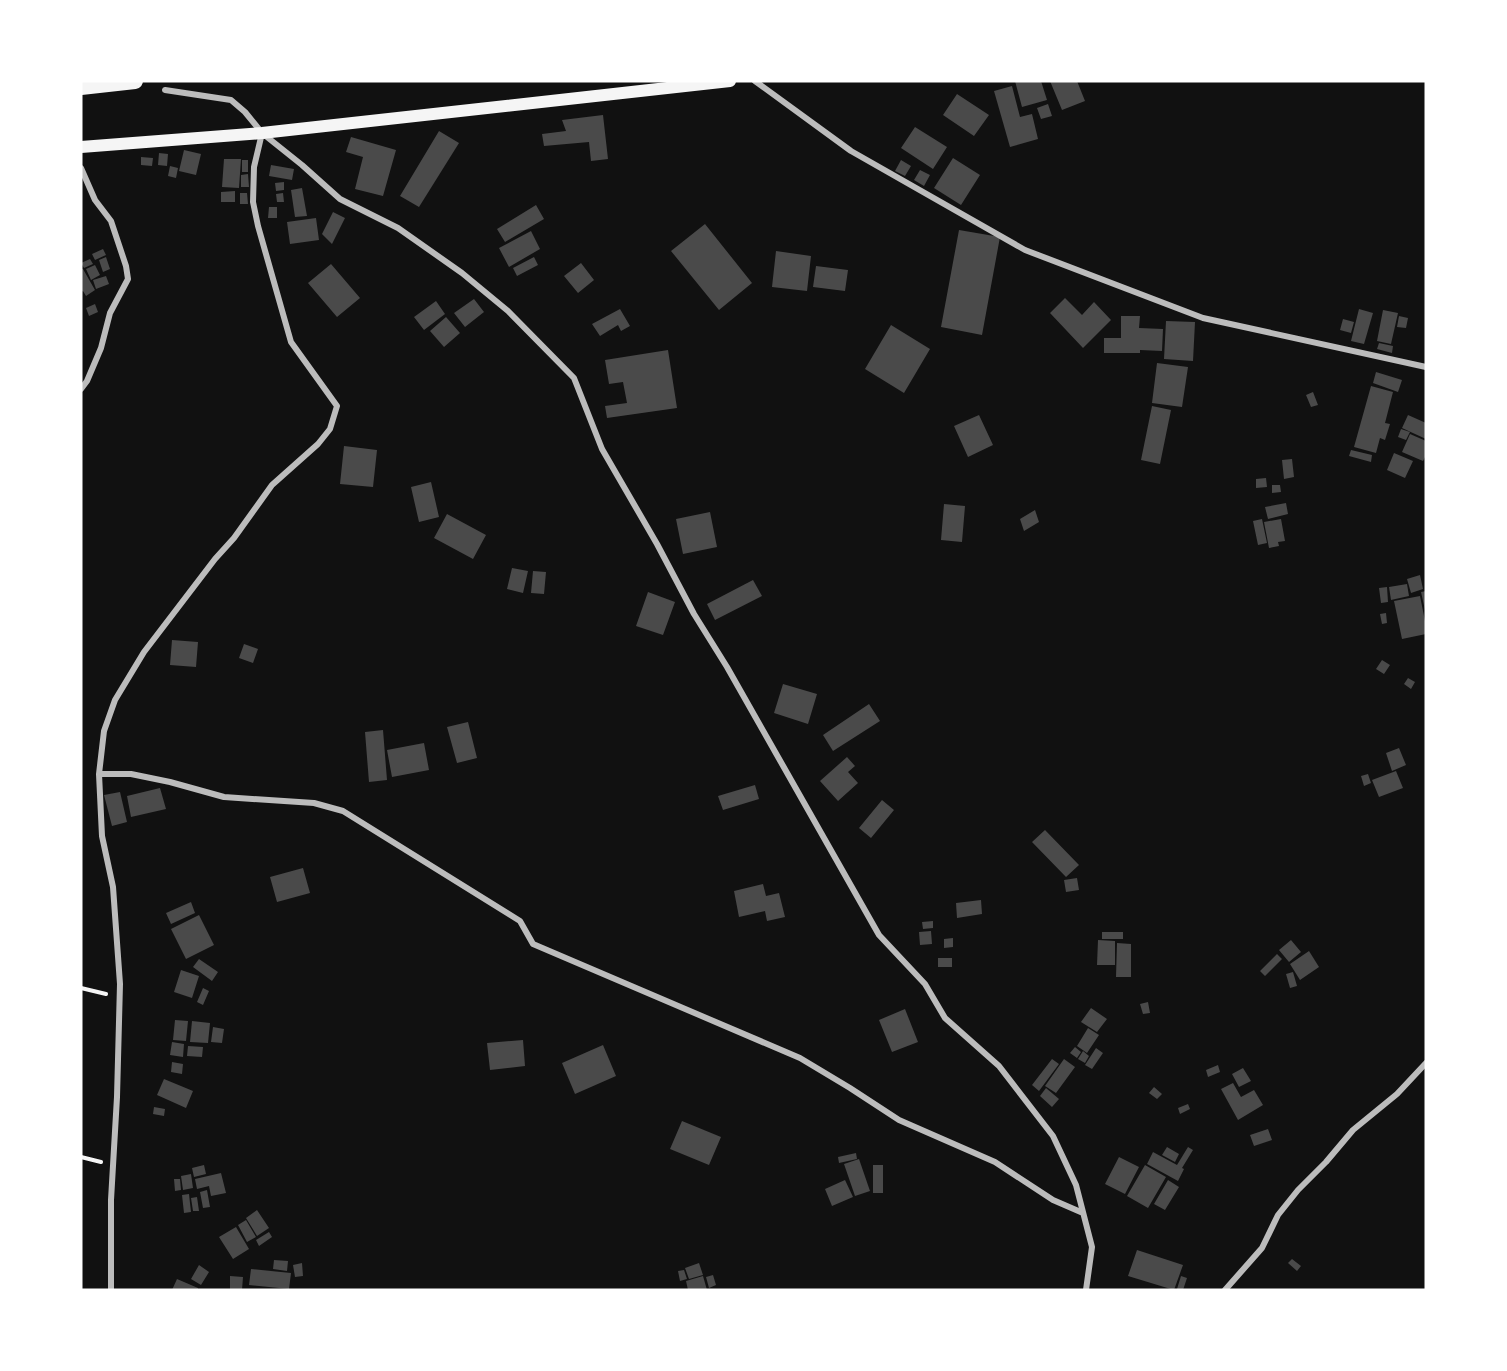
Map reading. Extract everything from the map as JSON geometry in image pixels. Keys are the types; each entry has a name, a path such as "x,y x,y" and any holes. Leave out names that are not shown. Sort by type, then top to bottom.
{"highway":[{"path":"81,87 135,81"}],"main road":[{"path":"81,147 262,133 730,81"}],"street":[{"path":"755,81 851,151 1025,250 1203,318 1426,367"},
{"path":"165,90 231,100 245,112 262,133 340,199 398,228 462,273 508,310 574,378 602,449 879,935 925,984 945,1018 999,1065 1053,1136 1076,1185 1092,1247 1086,1290"},
{"path":"111,1290 111,1200 120,997 113,887 102,836 99,774 104,731 115,700 144,652 215,559 234,538 272,485 318,444 330,429 337,406 291,342 261,237 253,202 254,167 262,133"},
{"path":"81,168 95,200 111,221 128,279 110,313 101,348 87,381 81,389"},
{"path":"99,774 131,774 224,797 314,803 343,811 520,921 533,944 800,1058 899,1120 995,1162 1053,1200 1083,1213"},
{"path":"1225,1290 1262,1248 1278,1215 1298,1190 1353,1130 1397,1094 1426,1063"},
{"path":"1088,1280 1093,1290"}],"path":[{"path":"81,988 120,997"},
{"path":"81,1157 113,1165"}],"building":[{"path":"1015,81 1041,81 1047,100 1022,107"},
{"path":"1050,81 1077,81 1085,101 1062,110"},
{"path":"1012,86 1020,117 1032,114 1038,139 1010,147 994,91"},
{"path":"957,94 989,115 974,136 943,115"},
{"path":"1048,104 1052,116 1041,119 1037,108"},
{"path":"603,115 608,159 591,161 589,142 544,146 542,134 566,131 562,120"},
{"path":"915,127 947,147 933,169 901,148"},
{"path":"439,131 459,143 419,207 400,196"},
{"path":"351,137 396,150 383,196 355,189 363,157 346,152"},
{"path":"184,150 201,154 196,175 179,171"},
{"path":"159,153 168,154 167,166 158,165"},
{"path":"141,157 153,158 152,166 141,165"},
{"path":"953,158 980,175 961,205 934,188"},
{"path":"224,159 241,159 239,188 222,187"},
{"path":"242,160 248,160 248,172 242,172"},
{"path":"901,160 911,166 905,176 895,171"},
{"path":"271,165 294,169 292,180 269,176"},
{"path":"170,166 178,168 176,178 168,176"},
{"path":"920,170 930,175 924,186 914,180"},
{"path":"248,174 249,187 241,187 241,175"},
{"path":"284,182 284,190 276,191 275,183"},
{"path":"302,188 307,216 295,217 291,190"},
{"path":"235,191 235,202 221,202 221,192"},
{"path":"240,193 247,193 248,204 240,204"},
{"path":"283,193 284,202 277,202 276,194"},
{"path":"536,205 544,219 505,242 497,229"},
{"path":"269,207 277,207 277,218 268,218"},
{"path":"333,212 345,218 332,244 322,234"},
{"path":"316,218 319,240 290,244 287,222"},
{"path":"705,224 752,283 719,310 671,251"},
{"path":"959,230 1000,237 982,335 941,327"},
{"path":"531,231 540,249 509,267 499,248"},
{"path":"103,249 106,255 95,260 92,254"},
{"path":"776,251 811,256 807,291 772,287"},
{"path":"106,257 110,269 103,272 99,260"},
{"path":"534,257 538,265 517,276 513,268"},
{"path":"90,259 93,264 84,268 81,263"},
{"path":"581,263 594,280 578,293 564,276"},
{"path":"331,264 360,298 337,317 308,283"},
{"path":"95,265 100,275 91,280 86,269"},
{"path":"816,266 848,270 845,291 813,287"},
{"path":"81,269 95,290 86,296 83,291 81,292"},
{"path":"106,276 109,284 96,289 93,280"},
{"path":"1065,298 1082,315 1094,302 1111,320 1083,348 1050,313"},
{"path":"474,299 484,312 465,327 454,313"},
{"path":"436,301 445,314 424,330 414,317"},
{"path":"95,304 98,312 89,316 86,308"},
{"path":"620,309 630,326 621,331 618,325 600,336 592,324"},
{"path":"1359,309 1373,313 1364,344 1351,341"},
{"path":"1383,310 1398,313 1391,344 1377,341"},
{"path":"1121,316 1140,316 1139,328 1163,329 1162,351 1104,353 1104,338 1121,338"},
{"path":"1399,316 1408,318 1406,328 1397,327"},
{"path":"446,317 460,333 444,347 430,331"},
{"path":"1343,319 1354,322 1351,333 1340,330"},
{"path":"1166,321 1195,322 1193,361 1164,359"},
{"path":"891,325 930,349 904,393 865,369"},
{"path":"1379,343 1393,346 1392,353 1377,349"},
{"path":"668,350 677,408 607,418 605,406 627,403 623,382 609,384 605,360"},
{"path":"1157,363 1188,367 1182,407 1152,403"},
{"path":"1376,372 1402,380 1398,392 1373,383"},
{"path":"1371,386 1393,392 1385,423 1390,424 1385,440 1380,438 1376,453 1354,447"},
{"path":"1313,392 1318,405 1311,407 1306,395"},
{"path":"1152,406 1171,410 1160,464 1141,460"},
{"path":"979,415 993,445 968,457 954,426"},
{"path":"1408,415 1426,423 1426,439 1402,428"},
{"path":"1401,429 1410,432 1406,440 1398,437"},
{"path":"1410,434 1426,441 1426,455 1423,461 1402,452"},
{"path":"344,446 377,450 373,487 340,484"},
{"path":"1351,450 1372,455 1371,462 1349,456"},
{"path":"1394,453 1413,461 1405,478 1387,470"},
{"path":"1292,459 1294,477 1284,479 1282,460"},
{"path":"1266,478 1267,487 1256,488 1256,479"},
{"path":"431,482 439,517 419,522 411,487"},
{"path":"1272,485 1280,485 1281,492 1272,493"},
{"path":"1286,503 1288,514 1268,519 1265,507"},
{"path":"944,504 965,506 962,542 941,540"},
{"path":"1035,510 1039,522 1024,531 1020,519"},
{"path":"710,512 717,547 683,554 676,519"},
{"path":"447,514 486,535 473,559 434,538"},
{"path":"1262,519 1267,543 1258,545 1253,521"},
{"path":"1281,519 1285,541 1278,542 1279,546 1269,548 1264,522"},
{"path":"512,568 528,571 523,593 507,589"},
{"path":"533,571 546,572 544,594 531,593"},
{"path":"1420,575 1423,589 1411,593 1407,579"},
{"path":"753,580 762,596 715,620 707,604"},
{"path":"1407,584 1409,596 1391,600 1389,587"},
{"path":"1387,587 1388,602 1381,603 1379,588"},
{"path":"1426,591 1426,610 1425,610 1421,592"},
{"path":"648,592 675,602 663,635 636,626"},
{"path":"1420,596 1426,634 1402,639 1394,601"},
{"path":"1386,613 1387,623 1382,624 1380,614"},
{"path":"172,640 198,642 196,667 170,665"},
{"path":"244,644 258,649 253,663 239,658"},
{"path":"1382,660 1390,665 1384,674 1376,669"},
{"path":"1408,678 1415,682 1411,689 1404,684"},
{"path":"783,684 817,694 808,724 774,713"},
{"path":"869,704 880,721 833,751 823,735"},
{"path":"468,722 477,758 457,763 447,727"},
{"path":"383,730 387,780 369,782 365,732"},
{"path":"424,743 429,770 392,777 387,750"},
{"path":"1399,748 1406,765 1392,771 1386,753"},
{"path":"847,757 855,766 848,772 858,783 838,801 820,781"},
{"path":"1396,771 1403,788 1379,797 1372,780"},
{"path":"1368,774 1371,783 1364,786 1361,776"},
{"path":"755,785 759,799 723,810 718,796"},
{"path":"160,788 166,809 131,817 127,796"},
{"path":"120,792 127,822 112,826 104,795"},
{"path":"882,800 894,810 871,838 859,828"},
{"path":"1045,830 1079,865 1066,877 1032,842"},
{"path":"303,868 310,893 277,902 270,877"},
{"path":"1077,878 1079,890 1066,892 1064,880"},
{"path":"763,884 766,896 779,893 785,917 767,921 765,911 739,917 734,891"},
{"path":"981,900 982,914 957,918 956,903"},
{"path":"191,902 195,913 171,924 166,913"},
{"path":"199,915 214,945 186,959 171,929"},
{"path":"933,921 933,928 923,929 922,922"},
{"path":"931,931 932,944 920,945 919,932"},
{"path":"1102,932 1123,932 1123,939 1102,939"},
{"path":"953,938 953,947 944,948 944,939"},
{"path":"1098,940 1115,941 1115,965 1097,965"},
{"path":"1291,940 1301,952 1289,962 1279,950"},
{"path":"1117,943 1131,944 1131,977 1116,977"},
{"path":"1309,951 1319,967 1300,980 1290,964"},
{"path":"1277,954 1282,959 1265,976 1260,971"},
{"path":"938,958 952,958 952,967 938,967"},
{"path":"199,959 218,972 212,981 193,967"},
{"path":"181,970 199,976 192,998 174,992"},
{"path":"1293,972 1297,986 1290,988 1286,974"},
{"path":"203,988 209,991 203,1005 197,1002"},
{"path":"1148,1002 1150,1013 1143,1014 1140,1004"},
{"path":"1091,1008 1107,1019 1097,1032 1081,1022"},
{"path":"905,1009 918,1042 892,1052 879,1020"},
{"path":"175,1020 188,1021 186,1041 173,1040"},
{"path":"192,1021 210,1023 208,1043 190,1042"},
{"path":"213,1027 224,1029 222,1043 211,1042"},
{"path":"1088,1028 1099,1035 1087,1053 1077,1046"},
{"path":"523,1040 525,1066 490,1070 487,1043"},
{"path":"172,1042 184,1044 183,1057 170,1055"},
{"path":"603,1045 616,1076 575,1094 562,1063"},
{"path":"188,1046 203,1047 202,1057 187,1056"},
{"path":"1075,1047 1081,1052 1077,1058 1070,1053"},
{"path":"1096,1048 1103,1053 1092,1069 1085,1065"},
{"path":"1083,1051 1089,1056 1085,1063 1078,1059"},
{"path":"1052,1059 1059,1064 1039,1091 1032,1085"},
{"path":"1064,1059 1075,1067 1056,1093 1045,1086"},
{"path":"172,1062 183,1064 182,1074 171,1072"},
{"path":"1218,1065 1220,1072 1208,1077 1206,1070"},
{"path":"1243,1068 1251,1081 1239,1087 1232,1074"},
{"path":"164,1079 193,1091 186,1108 157,1095"},
{"path":"1233,1083 1241,1097 1254,1090 1263,1105 1238,1120 1221,1089"},
{"path":"1154,1087 1162,1094 1157,1099 1149,1093"},
{"path":"1046,1088 1059,1099 1052,1107 1040,1096"},
{"path":"1188,1104 1190,1109 1180,1114 1178,1108"},
{"path":"154,1107 165,1109 164,1116 153,1114"},
{"path":"682,1121 721,1137 709,1165 670,1149"},
{"path":"1268,1129 1272,1140 1254,1146 1250,1135"},
{"path":"1167,1147 1179,1154 1175,1162 1162,1155"},
{"path":"1188,1147 1193,1150 1182,1168 1184,1169 1178,1181 1147,1164 1153,1152 1177,1165"},
{"path":"856,1153 857,1159 839,1163 838,1157"},
{"path":"1119,1157 1139,1167 1125,1194 1105,1184"},
{"path":"859,1159 870,1191 855,1196 844,1164"},
{"path":"204,1165 206,1174 194,1177 192,1168"},
{"path":"873,1165 883,1165 883,1193 873,1193"},
{"path":"1145,1165 1166,1177 1148,1208 1127,1196"},
{"path":"221,1173 226,1193 211,1196 209,1186 197,1189 195,1179"},
{"path":"191,1174 193,1188 183,1190 181,1176"},
{"path":"174,1179 180,1179 181,1190 175,1191"},
{"path":"845,1180 853,1197 832,1206 825,1189"},
{"path":"1168,1180 1179,1187 1165,1210 1154,1204"},
{"path":"207,1190 210,1207 203,1208 200,1192"},
{"path":"189,1194 191,1212 184,1213 182,1195"},
{"path":"197,1197 199,1211 193,1211 191,1198"},
{"path":"257,1210 269,1228 257,1236 246,1218"},
{"path":"246,1220 256,1237 247,1242 238,1225"},
{"path":"236,1227 249,1249 233,1259 219,1237"},
{"path":"269,1232 272,1237 259,1246 256,1240"},
{"path":"1137,1250 1183,1265 1174,1290 1128,1276"},
{"path":"1292,1259 1301,1266 1297,1271 1288,1263"},
{"path":"274,1260 288,1261 287,1271 273,1269"},
{"path":"302,1263 303,1276 295,1277 293,1265"},
{"path":"699,1263 703,1275 689,1279 685,1268"},
{"path":"199,1265 209,1272 201,1285 191,1279"},
{"path":"251,1269 291,1273 289,1289 249,1285"},
{"path":"684,1270 687,1279 680,1281 678,1271"},
{"path":"713,1275 716,1285 709,1288 706,1277"},
{"path":"230,1276 243,1277 242,1290 230,1290"},
{"path":"703,1276 707,1290 688,1290 686,1281"},
{"path":"1181,1276 1187,1278 1183,1290 1177,1289"},
{"path":"177,1279 198,1288 198,1290 172,1290"}]}
